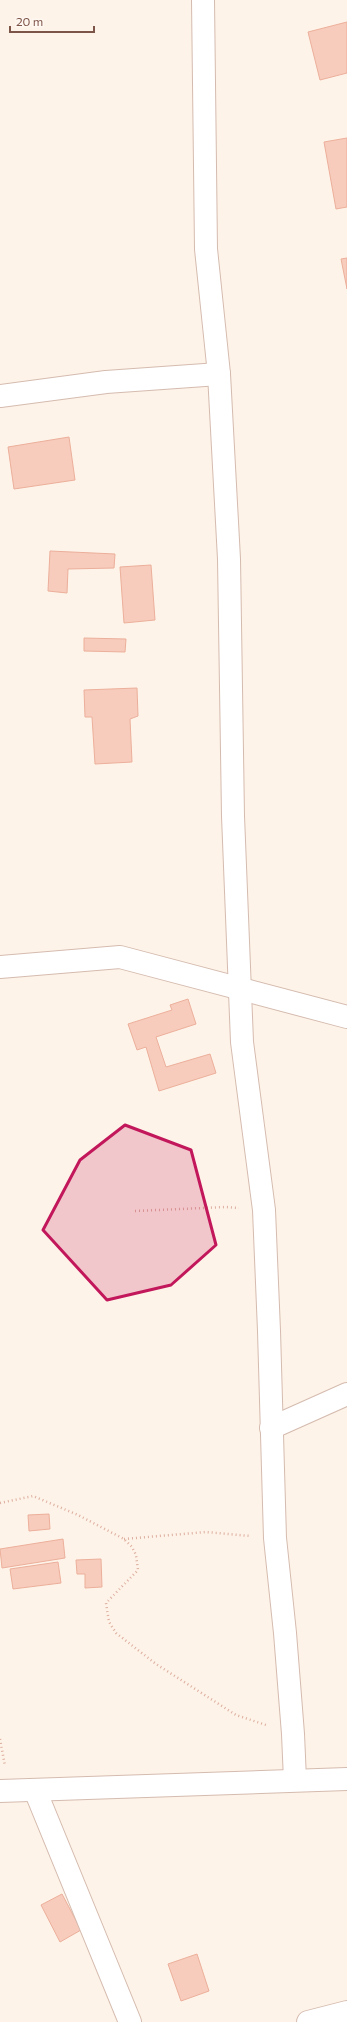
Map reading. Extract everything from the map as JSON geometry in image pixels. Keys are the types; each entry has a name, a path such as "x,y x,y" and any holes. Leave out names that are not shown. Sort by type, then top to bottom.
{"street":[{"path":"203,0 206,249 219,374 229,559 233,816 242,1042 264,1210 270,1331 274,1538 285,1633 295,1780"},
{"path":"0,396 106,382 219,374"},
{"path":"0,966 120,957 347,1017"},
{"path":"271,1428 347,1394"},
{"path":"0,1791 347,1779"},
{"path":"35,1790 130,2022"},
{"path":"308,2022 347,2012"}],"path":[{"path":"135,1211 226,1207 264,1210"},
{"path":"0,1503 33,1496 78,1515 124,1539 136,1555 138,1570 106,1602 109,1622 116,1633 156,1664 236,1715 293,1734"},
{"path":"124,1539 206,1532 274,1538"}],"highlighted area":[{"path":"125,1125 191,1150 216,1245 171,1285 107,1300 43,1230 80,1160"}],"building":[{"path":"347,22 347,73 320,80 308,32"},
{"path":"347,138 347,207 336,209 324,142"},
{"path":"347,258 347,289 341,259"},
{"path":"69,437 75,480 14,489 8,447"},
{"path":"50,551 115,554 114,568 68,569 67,593 48,591"},
{"path":"151,565 155,620 124,623 120,567"},
{"path":"84,638 126,639 125,652 84,651"},
{"path":"137,688 138,716 130,719 132,762 95,764 92,717 85,717 84,690"},
{"path":"188,999 196,1024 156,1037 166,1067 210,1054 216,1073 159,1091 146,1047 137,1050 128,1024 172,1010 170,1005"},
{"path":"49,1514 50,1529 29,1531 28,1515"},
{"path":"63,1539 65,1558 2,1568 0,1549"},
{"path":"101,1559 102,1587 85,1588 85,1574 77,1574 76,1560"},
{"path":"58,1562 61,1583 13,1589 10,1569"},
{"path":"62,1894 81,1930 60,1942 41,1905"},
{"path":"197,1954 209,1991 181,2001 168,1964"}]}
